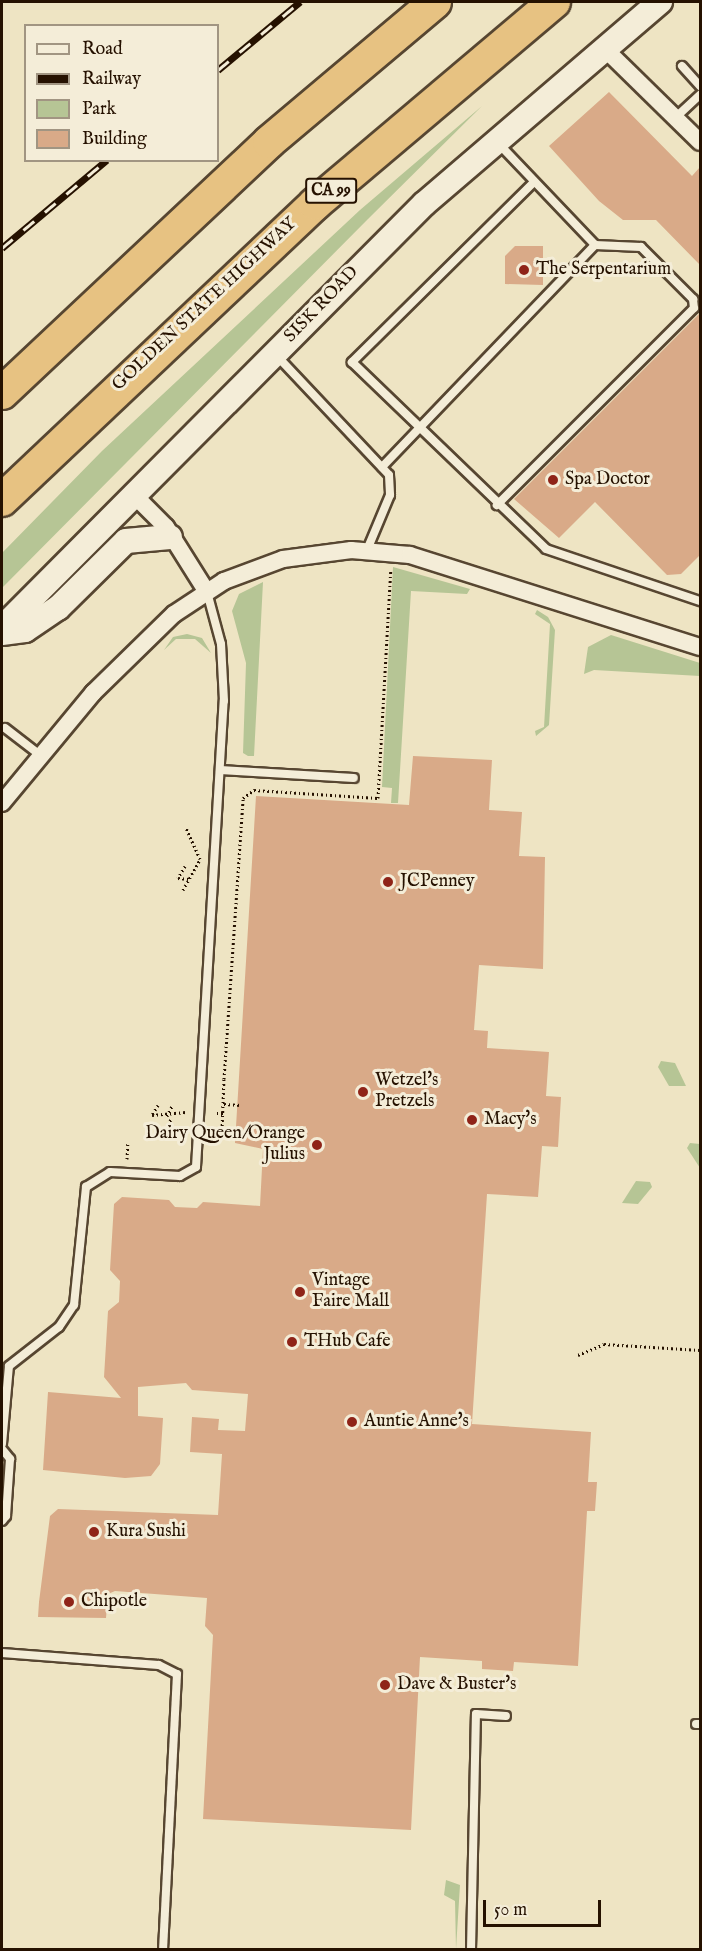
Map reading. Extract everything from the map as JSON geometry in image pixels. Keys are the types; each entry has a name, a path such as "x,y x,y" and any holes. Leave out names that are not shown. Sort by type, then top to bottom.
{"highway":[{"path":"2,393 121,278 435,2"},
{"name":"GOLDEN STATE HIGHWAY","path":"2,500 115,388 315,204 554,2"},
{"path":"2,371 121,278"},
{"path":"2,524 115,388"}],"main road":[{"name":"SISK ROAD","path":"2,628 424,204 660,2"},
{"path":"2,633 25,630 49,614 126,541 170,537"}],"street":[{"path":"604,48 700,142"},
{"path":"134,495 170,537 207,592"},
{"path":"2,803 40,755 151,635 207,592 283,559 367,550 438,561 700,647"}],"lane":[{"path":"682,66 700,86"},
{"path":"675,118 700,95"},
{"path":"496,141 533,183 595,245 641,247 693,299 694,308 497,505"},
{"path":"533,183 352,362 497,505 552,553 700,601"},
{"path":"382,467 595,245"},
{"path":"275,353 389,475 390,495 367,550"},
{"path":"2,1444 9,1366 59,1327 74,1305 86,1187 110,1172 180,1176 196,1167 220,770 224,662 207,592"},
{"path":"5,728 40,755"},
{"path":"220,770 354,778"},
{"path":"2,1449 10,1459 6,1516 2,1521"},
{"path":"2,1653 159,1665 177,1674 163,1950"},
{"path":"471,1950 476,1714 506,1716"}],"path":[{"path":"227,1137 223,1113 243,798 250,791 378,798 391,567"},
{"path":"183,890 190,879 200,851 186,827"},
{"path":"232,858 239,858"},
{"path":"185,867 178,878 190,879"},
{"path":"224,1104 241,1105"},
{"path":"158,1105 152,1115 172,1117 186,1112"},
{"path":"166,1116 172,1106"},
{"path":"217,1113 223,1113"},
{"path":"166,1129 172,1117"},
{"path":"127,1160 128,1142"},
{"path":"578,1355 604,1344 700,1350"}],"green space":[{"path":"482,106 2,588 2,553 102,451 360,210"},
{"path":"393,567 470,589 467,594 411,591 398,803 391,803 392,788 382,787"},
{"path":"263,582 254,756 248,756 243,753 246,663 232,611 239,594"},
{"path":"537,610 548,617 555,630 549,725 536,736 535,731 544,727 550,624 535,614"},
{"path":"187,634 202,638 211,653 195,639 176,639 164,650 173,637"},
{"path":"611,635 700,663 700,676 594,670 584,674 588,647"},
{"path":"661,1061 675,1063 686,1086 669,1086 658,1067"},
{"path":"690,1143 700,1144 700,1168 687,1148"},
{"path":"636,1181 650,1182 652,1187 638,1204 622,1203"},
{"path":"446,1880 460,1885 456,1949 455,1901 444,1895"}],"building":[{"path":"609,92 692,176 700,167 700,265 656,220 623,220 599,201 549,146"},
{"name":"The Serpentarium","path":"515,246 543,246 543,285 505,284 505,256"},
{"path":"700,313 700,555 681,574 667,575 595,502 559,538 514,499"},
{"name":"Vintage Faire Mall","path":"413,756 492,760 489,810 522,812 519,856 545,857 543,969 479,965 474,1030 488,1031 487,1048 549,1052 546,1096 561,1097 558,1147 542,1146 538,1197 487,1194 472,1424 591,1432 588,1482 597,1482 595,1511 587,1511 578,1666 514,1662 513,1671 482,1669 482,1661 420,1657 411,1830 203,1819 213,1635 205,1626 207,1598 115,1591 108,1594 106,1618 38,1617 39,1602 50,1516 58,1509 218,1515 222,1454 190,1452 192,1417 219,1419 218,1430 245,1431 248,1394 192,1390 186,1383 138,1387 138,1416 163,1418 160,1464 151,1476 125,1478 43,1470 48,1392 121,1398 104,1377 108,1311 119,1302 120,1281 110,1270 114,1204 122,1197 169,1200 175,1207 197,1208 203,1202 260,1206 263,1149 235,1143 256,796 409,805"}],"railway":[{"path":"219,69 300,2"},
{"path":"2,248 105,162"}],"place":[{"name":"The Serpentarium","path":"524,270"},
{"name":"Spa Doctor","path":"553,480"},
{"name":"JCPenney","path":"388,882"},
{"name":"Wetzel's Pretzels","path":"363,1092"},
{"name":"Macy's","path":"472,1120"},
{"name":"Dairy Queen/Orange Julius","path":"317,1145"},
{"name":"Vintage Faire Mall","path":"300,1292"},
{"name":"THub Cafe","path":"292,1342"},
{"name":"Auntie Anne's","path":"352,1422"},
{"name":"Kura Sushi","path":"94,1532"},
{"name":"Chipotle","path":"69,1602"},
{"name":"Dave & Buster's","path":"385,1685"}]}
